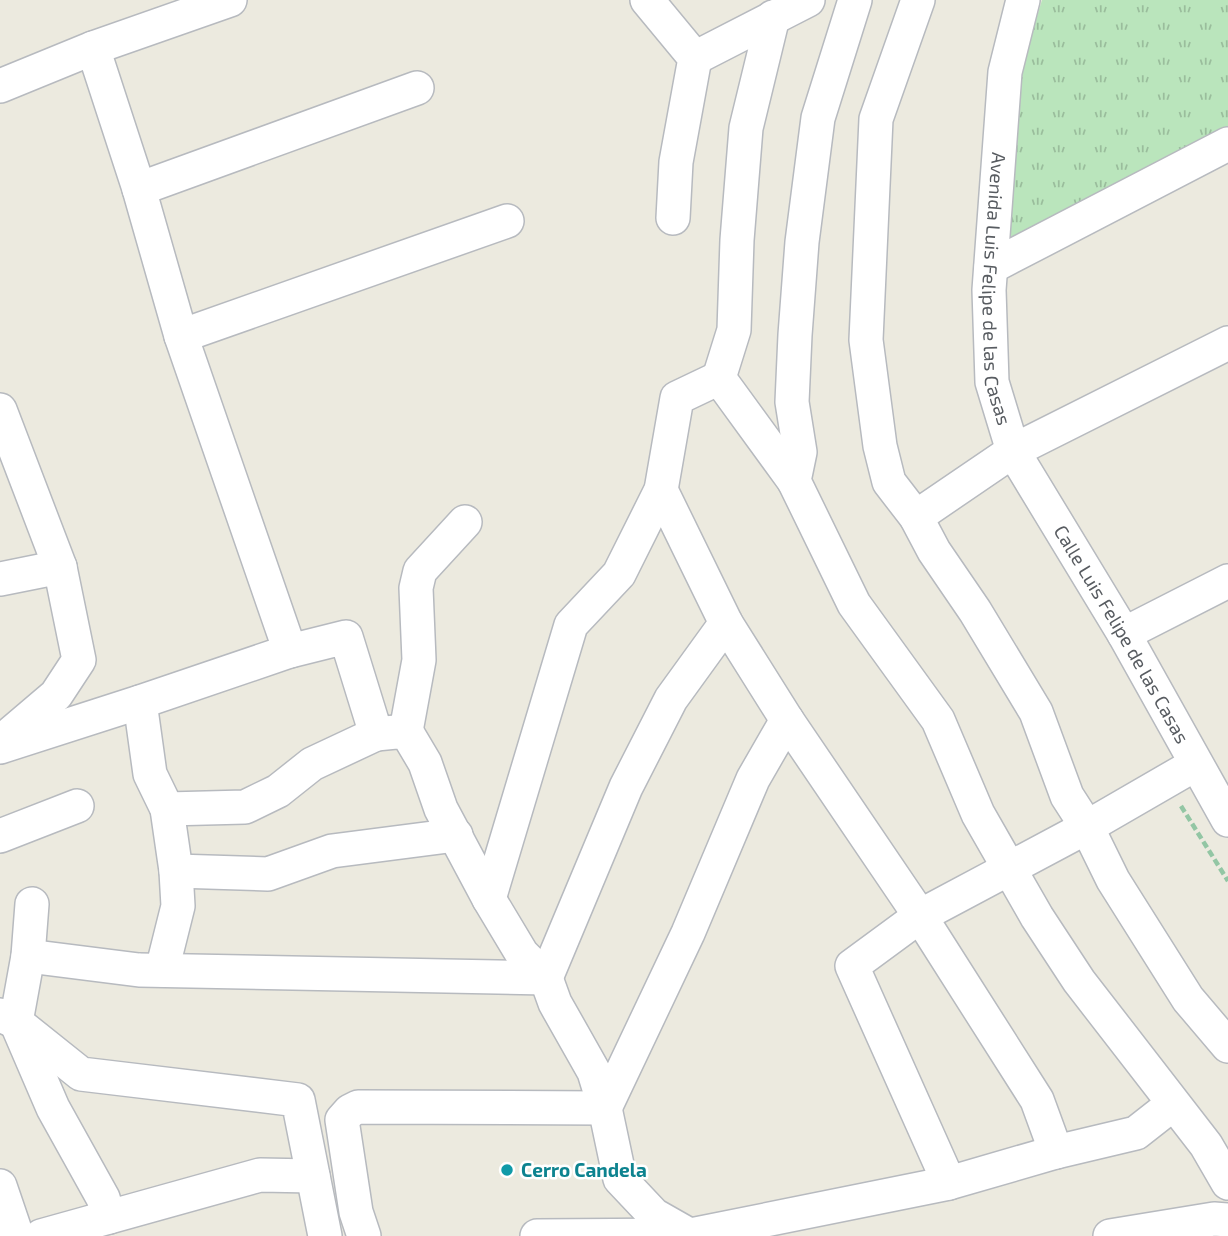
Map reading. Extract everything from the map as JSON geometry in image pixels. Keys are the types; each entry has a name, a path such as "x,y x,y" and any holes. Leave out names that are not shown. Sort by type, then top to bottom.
{"street":[{"path":"0,86 93,48 230,0"},
{"path":"647,0 695,58 676,162 673,218"},
{"path":"794,481 800,452 792,402 802,242 818,118 855,0"},
{"path":"918,0 876,119 866,340 880,446 889,482 916,517 934,551 975,611 1036,712 1067,796 1087,827 1113,880 1188,999 1228,1046"},
{"name":"Avenida Luis Felipe de las Casas","path":"1013,451 992,382 991,267 1005,72 1023,0"},
{"path":"695,58 791,5"},
{"path":"489,899 571,625 619,574 660,490 677,398 719,378 734,330 737,240 746,128 791,5"},
{"path":"93,48 139,189 181,336 290,651"},
{"path":"139,189 417,88"},
{"path":"991,267 1228,144"},
{"path":"181,336 507,221"},
{"path":"916,517 1013,451 1228,343"},
{"path":"719,378 794,481 854,604 938,720 978,814 1037,917 1079,981 1206,1145 1228,1183"},
{"path":"0,410 60,567 79,660 56,695 0,745"},
{"name":"Calle Luis Felipe de las Casas","path":"1013,451 1124,634 1227,816"},
{"path":"660,490 726,623 787,720 920,916 1037,1100 1056,1152"},
{"path":"167,808 246,807 278,791 312,764 391,733 419,660 416,588 420,571 465,522"},
{"path":"0,579 60,567"},
{"path":"1124,634 1228,582"},
{"path":"546,978 626,787 671,699 726,623"},
{"path":"0,745 140,702 290,651 346,637 391,733 425,763 441,809 489,899 522,954 546,978 555,1003 594,1072 605,1108 620,1179 654,1215 691,1236"},
{"path":"140,702 149,774 167,808 176,871 178,906 162,970"},
{"path":"605,1108 688,933 753,779 787,720"},
{"path":"949,1183 852,966 920,916 1087,827 1196,764"},
{"path":"0,836 77,806"},
{"path":"176,871 268,874 332,851 457,835"},
{"path":"32,904 28,956 8,1019 103,1198 109,1217"},
{"path":"28,956 162,970 546,978"},
{"path":"8,1019 81,1074 298,1100 326,1236"},
{"path":"537,1236 691,1236 949,1183 1056,1152 1136,1133 1173,1104"},
{"path":"364,1236 356,1212 342,1120 358,1107 605,1108"},
{"path":"0,1186 37,1236 260,1175 313,1176"},
{"path":"1110,1236 1214,1219 1228,1220"}],"green space":[{"path":"1042,0 1228,0 1228,129 1007,242 1021,68"}],"place":[{"name":"Cerro Candela","path":"507,1170"}]}
